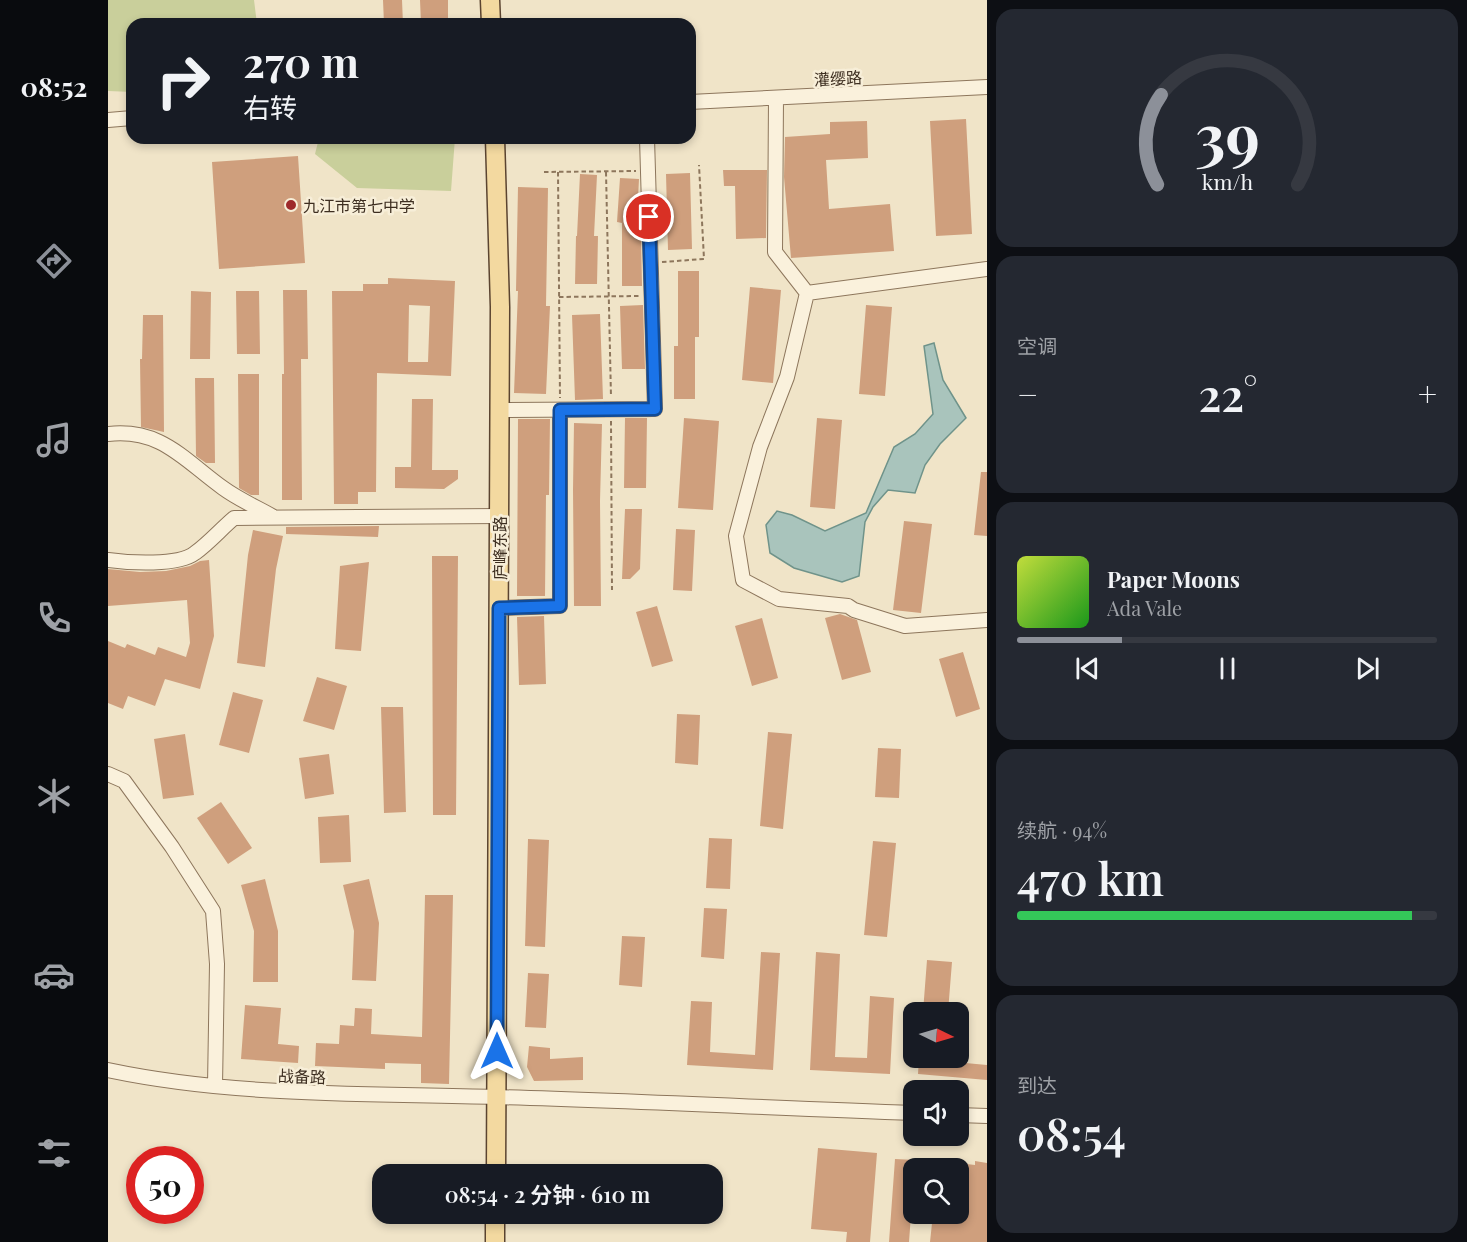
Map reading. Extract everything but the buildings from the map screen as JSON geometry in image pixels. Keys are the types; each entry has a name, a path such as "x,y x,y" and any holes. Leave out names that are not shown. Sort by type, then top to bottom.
{"main road":[{"path":"490,0 490,18"},
{"name":"庐峰东路","path":"495,144 501,307 496,1164"},
{"path":"495,1224 495,1242"}],"street":[{"name":"灌缨路","path":"696,102 987,87"},
{"path":"776,98 775,252 807,293"},
{"path":"108,120 126,118"},
{"path":"500,410 655,409 647,144"},
{"path":"807,293 987,269"},
{"path":"807,293 787,376 760,447 736,536 742,580 779,599 848,606 905,626 987,620"},
{"path":"499,608 560,606 560,410"},
{"path":"108,434 152,437 179,452 224,489 274,516"},
{"path":"108,560 132,563 164,561 194,555 234,518 499,516"},
{"path":"108,774 124,781 172,847 213,911 217,964 215,1086"},
{"name":"战备路","path":"108,1070 215,1086 278,1092 497,1097 903,1113"},
{"path":"969,1115 987,1116"}],"path":[{"path":"650,262 704,259 699,165"},
{"path":"544,172 648,171"},
{"path":"558,172 560,410"},
{"path":"606,172 612,590"},
{"path":"559,297 651,295"}],"green space":[{"path":"108,0 254,0 256,18 126,18 126,92 108,91"},
{"path":"318,144 455,144 451,191 357,188 315,154"}],"water":[{"path":"934,343 943,380 966,418 940,444 925,465 915,493 888,490 873,507 865,522 859,576 842,582 794,568 770,553 766,525 777,511 792,515 825,531 866,513 894,447 915,434 933,414 924,346"}],"place":[{"name":"九江市第七中学","path":"291,205"}],"route":[{"path":"497,1051 499,608 560,606 560,410 655,409 649,217"}]}
